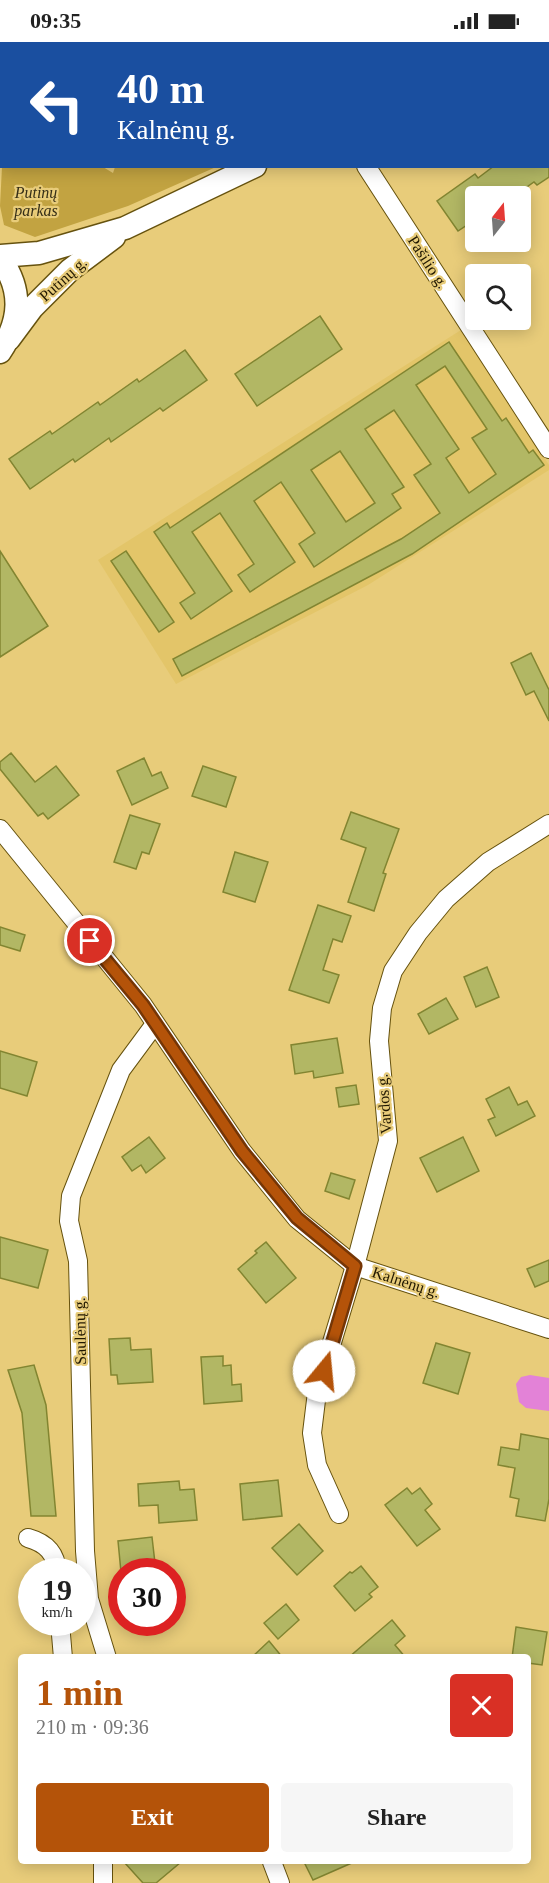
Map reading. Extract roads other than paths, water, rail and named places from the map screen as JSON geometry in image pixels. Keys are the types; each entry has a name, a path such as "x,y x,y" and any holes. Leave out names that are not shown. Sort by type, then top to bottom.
{"main road":[{"name":"Putinų g.","path":"0,257 39,253 125,228 251,168"},
{"name":"Putinų g.","path":"4,345 32,308 70,270 125,228"},
{"path":"0,257 13,281 17,310 4,345"}],"street":[{"name":"Pašilio g.","path":"367,168 549,449"},
{"name":"Vardos g.","path":"339,1514 317,1465 312,1433 317,1392 355,1266 388,1141 379,1041 382,1008 393,971 418,933 446,899 488,862 549,824"},
{"name":"Kalnėnų g.","path":"0,829 143,1005 242,1151 297,1218 355,1266 549,1329"},
{"name":"Saulėnų g.","path":"106,1654 89,1599 85,1551 78,1261 69,1221 71,1196 121,1070 155,1024"},
{"path":"28,1538 40,1541 48,1547 55,1558"},
{"path":"61,1636 63,1654"},
{"path":"103,1864 103,1883"},
{"path":"273,1864 280,1883"}],"park label":[{"name":"Putinų parkas","path":"36,201"}]}
